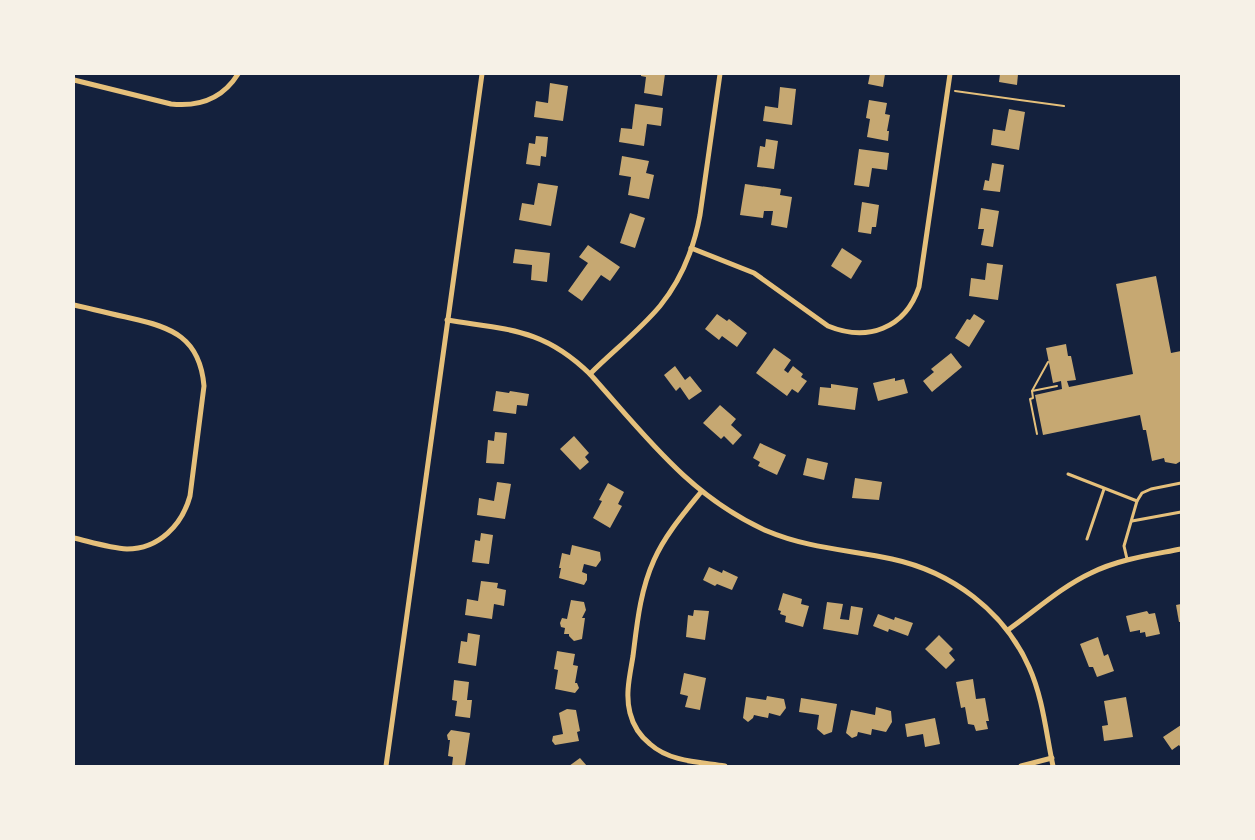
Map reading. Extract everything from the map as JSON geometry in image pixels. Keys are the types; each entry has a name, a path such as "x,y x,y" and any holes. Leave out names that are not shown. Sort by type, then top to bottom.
{"street":[{"path":"74,80 171,104 185,105 207,101 218,96 233,82 238,74"},
{"path":"386,766 482,74"},
{"path":"590,374 659,306 670,292 684,266 700,215 720,74"},
{"path":"691,248 754,273 828,326 852,333 865,333 882,329 894,322 909,308 919,287 950,74"},
{"path":"74,305 165,326 177,333 196,353 203,374 204,386 190,496 187,507 175,526 166,535 153,543 135,548 125,549 74,538"},
{"path":"447,320 510,329 534,336 561,349 590,374 667,460 701,492 733,514 788,539 816,546 893,559 922,568 938,574 972,595 1008,630 1029,668 1038,693 1053,766"},
{"path":"701,492 664,541 646,579 638,613 628,697 634,725 651,746 673,758 725,766"},
{"path":"1008,630 1077,580 1093,572 1127,559 1181,548"},
{"path":"1021,766 1052,758"}],"lane":[{"path":"1068,474 1138,501"},
{"path":"1127,559 1124,546 1142,493 1151,489 1181,483"},
{"path":"1087,539 1104,488"},
{"path":"1132,522 1181,512"}],"path":[{"path":"948,90 1064,106"},
{"path":"1037,434 1030,399 1033,398 1032,391 1048,362"},
{"path":"1032,391 1057,386"}],"building":[{"path":"641,74 665,74 662,96 644,93 646,77 641,76"},
{"path":"870,74 885,74 883,87 868,84"},
{"path":"1000,74 1018,74 1017,85 999,82"},
{"path":"550,83 568,86 563,121 534,117 536,101 548,103"},
{"path":"780,87 796,89 792,125 763,121 765,106 778,108"},
{"path":"869,100 887,103 885,114 890,115 887,131 889,131 888,141 867,137 870,119 866,118"},
{"path":"635,104 663,108 661,126 647,124 644,146 619,142 621,128 632,129"},
{"path":"1009,109 1025,112 1019,150 991,145 993,129 1005,131"},
{"path":"536,136 548,137 546,157 541,156 540,166 526,164 529,143 535,144"},
{"path":"766,139 778,141 774,169 757,167 760,146 765,147"},
{"path":"859,149 889,153 887,170 872,168 869,187 854,185"},
{"path":"622,156 649,161 646,173 654,175 649,199 628,195 631,177 619,175"},
{"path":"992,163 1004,165 1000,192 983,190 985,180 989,181"},
{"path":"538,183 558,186 551,226 519,220 522,203 534,205"},
{"path":"745,184 781,189 780,195 792,197 787,228 771,225 773,211 764,211 763,218 740,215"},
{"path":"862,202 879,205 876,227 872,227 871,234 858,232"},
{"path":"981,208 999,211 993,247 981,245 984,229 978,229"},
{"path":"630,213 645,218 635,248 620,243"},
{"path":"588,245 620,267 610,281 601,275 582,301 568,291 588,263 579,257"},
{"path":"842,248 862,261 851,279 831,266"},
{"path":"515,249 550,253 547,282 531,280 532,265 513,263"},
{"path":"987,263 1003,265 998,300 969,296 971,278 985,280"},
{"path":"1156,276 1171,353 1181,351 1181,461 1176,464 1165,462 1164,458 1152,461 1146,430 1143,430 1140,415 1043,435 1035,395 1062,389 1061,381 1053,383 1046,348 1066,344 1068,356 1071,356 1076,380 1067,381 1069,387 1133,374 1116,284"},
{"path":"717,314 727,321 729,319 747,333 737,347 722,336 719,340 705,329"},
{"path":"974,314 985,321 969,347 955,338 967,319 970,320"},
{"path":"774,348 791,360 784,370 788,373 793,366 803,374 801,377 807,381 798,393 792,389 787,396 756,373"},
{"path":"951,353 962,367 932,392 923,381 934,372 931,369"},
{"path":"675,366 685,380 690,376 702,391 689,400 680,387 676,391 664,375"},
{"path":"895,378 895,381 904,379 908,393 878,401 873,383"},
{"path":"831,384 858,388 855,410 818,405 820,387 831,388"},
{"path":"496,391 529,394 527,406 517,405 516,414 493,411"},
{"path":"720,405 736,419 731,425 742,435 733,445 724,436 721,439 703,423"},
{"path":"495,432 507,433 504,464 486,463 488,440 494,441"},
{"path":"574,436 589,453 585,457 589,462 580,470 560,449"},
{"path":"760,443 786,455 777,475 758,466 760,462 753,458"},
{"path":"807,458 828,463 824,480 803,475"},
{"path":"855,478 882,482 879,500 852,498"},
{"path":"497,482 511,484 505,519 477,515 479,498 494,501"},
{"path":"608,483 624,492 618,504 622,506 610,528 593,518 602,501 599,500"},
{"path":"481,533 493,535 489,564 472,562 475,540 480,541"},
{"path":"572,545 600,552 601,560 596,567 584,564 582,572 587,574 587,580 584,585 559,578 562,553 570,555"},
{"path":"709,567 722,573 723,570 738,577 732,590 717,584 715,586 703,580"},
{"path":"481,581 498,583 497,588 506,590 504,606 494,604 492,619 465,615 467,599 478,601"},
{"path":"783,593 802,599 801,604 809,606 803,627 785,622 786,616 780,614 781,611 778,610"},
{"path":"571,600 584,602 586,610 582,618 585,618 582,639 574,641 569,634 564,634 565,628 561,627 560,623 562,618 567,619"},
{"path":"827,602 843,604 840,619 849,620 851,606 863,608 858,635 823,629"},
{"path":"1181,604 1181,622 1179,622 1176,605"},
{"path":"694,610 709,611 705,640 686,637 688,615 693,616"},
{"path":"1147,611 1149,614 1155,613 1160,634 1146,637 1145,632 1140,633 1140,630 1130,632 1126,616"},
{"path":"878,614 894,620 895,617 913,623 908,636 889,629 888,632 873,626"},
{"path":"468,633 480,635 476,666 458,663 461,641 467,642"},
{"path":"939,635 953,649 949,653 955,660 946,669 925,649"},
{"path":"1098,637 1104,656 1108,654 1114,671 1097,677 1093,667 1089,667 1080,644"},
{"path":"557,651 575,654 573,665 578,666 575,683 577,683 579,688 575,693 555,689 558,670 554,669"},
{"path":"684,673 706,678 700,710 685,707 688,696 680,694"},
{"path":"973,679 976,699 985,698 989,721 986,721 988,729 976,731 974,725 968,724 965,707 961,708 956,682"},
{"path":"454,680 469,682 467,700 472,700 470,718 455,716 457,701 452,700"},
{"path":"767,696 784,699 786,708 780,716 769,713 768,718 754,715 748,722 743,718 746,697 766,700"},
{"path":"1126,697 1133,737 1104,741 1102,726 1108,725 1104,701"},
{"path":"801,698 837,704 832,732 824,735 817,729 819,715 799,712"},
{"path":"876,707 891,711 892,722 886,732 872,729 871,735 858,732 857,736 852,738 846,733 851,710 875,715"},
{"path":"567,709 576,710 580,731 577,732 579,741 555,745 552,741 553,736 563,734 559,713"},
{"path":"935,718 940,744 925,747 923,734 907,737 905,724"},
{"path":"1181,725 1181,748 1179,745 1172,750 1163,737"},
{"path":"451,730 470,733 465,766 452,766 453,757 448,756 450,740 448,740 447,735"},
{"path":"580,758 587,766 569,766"}]}
